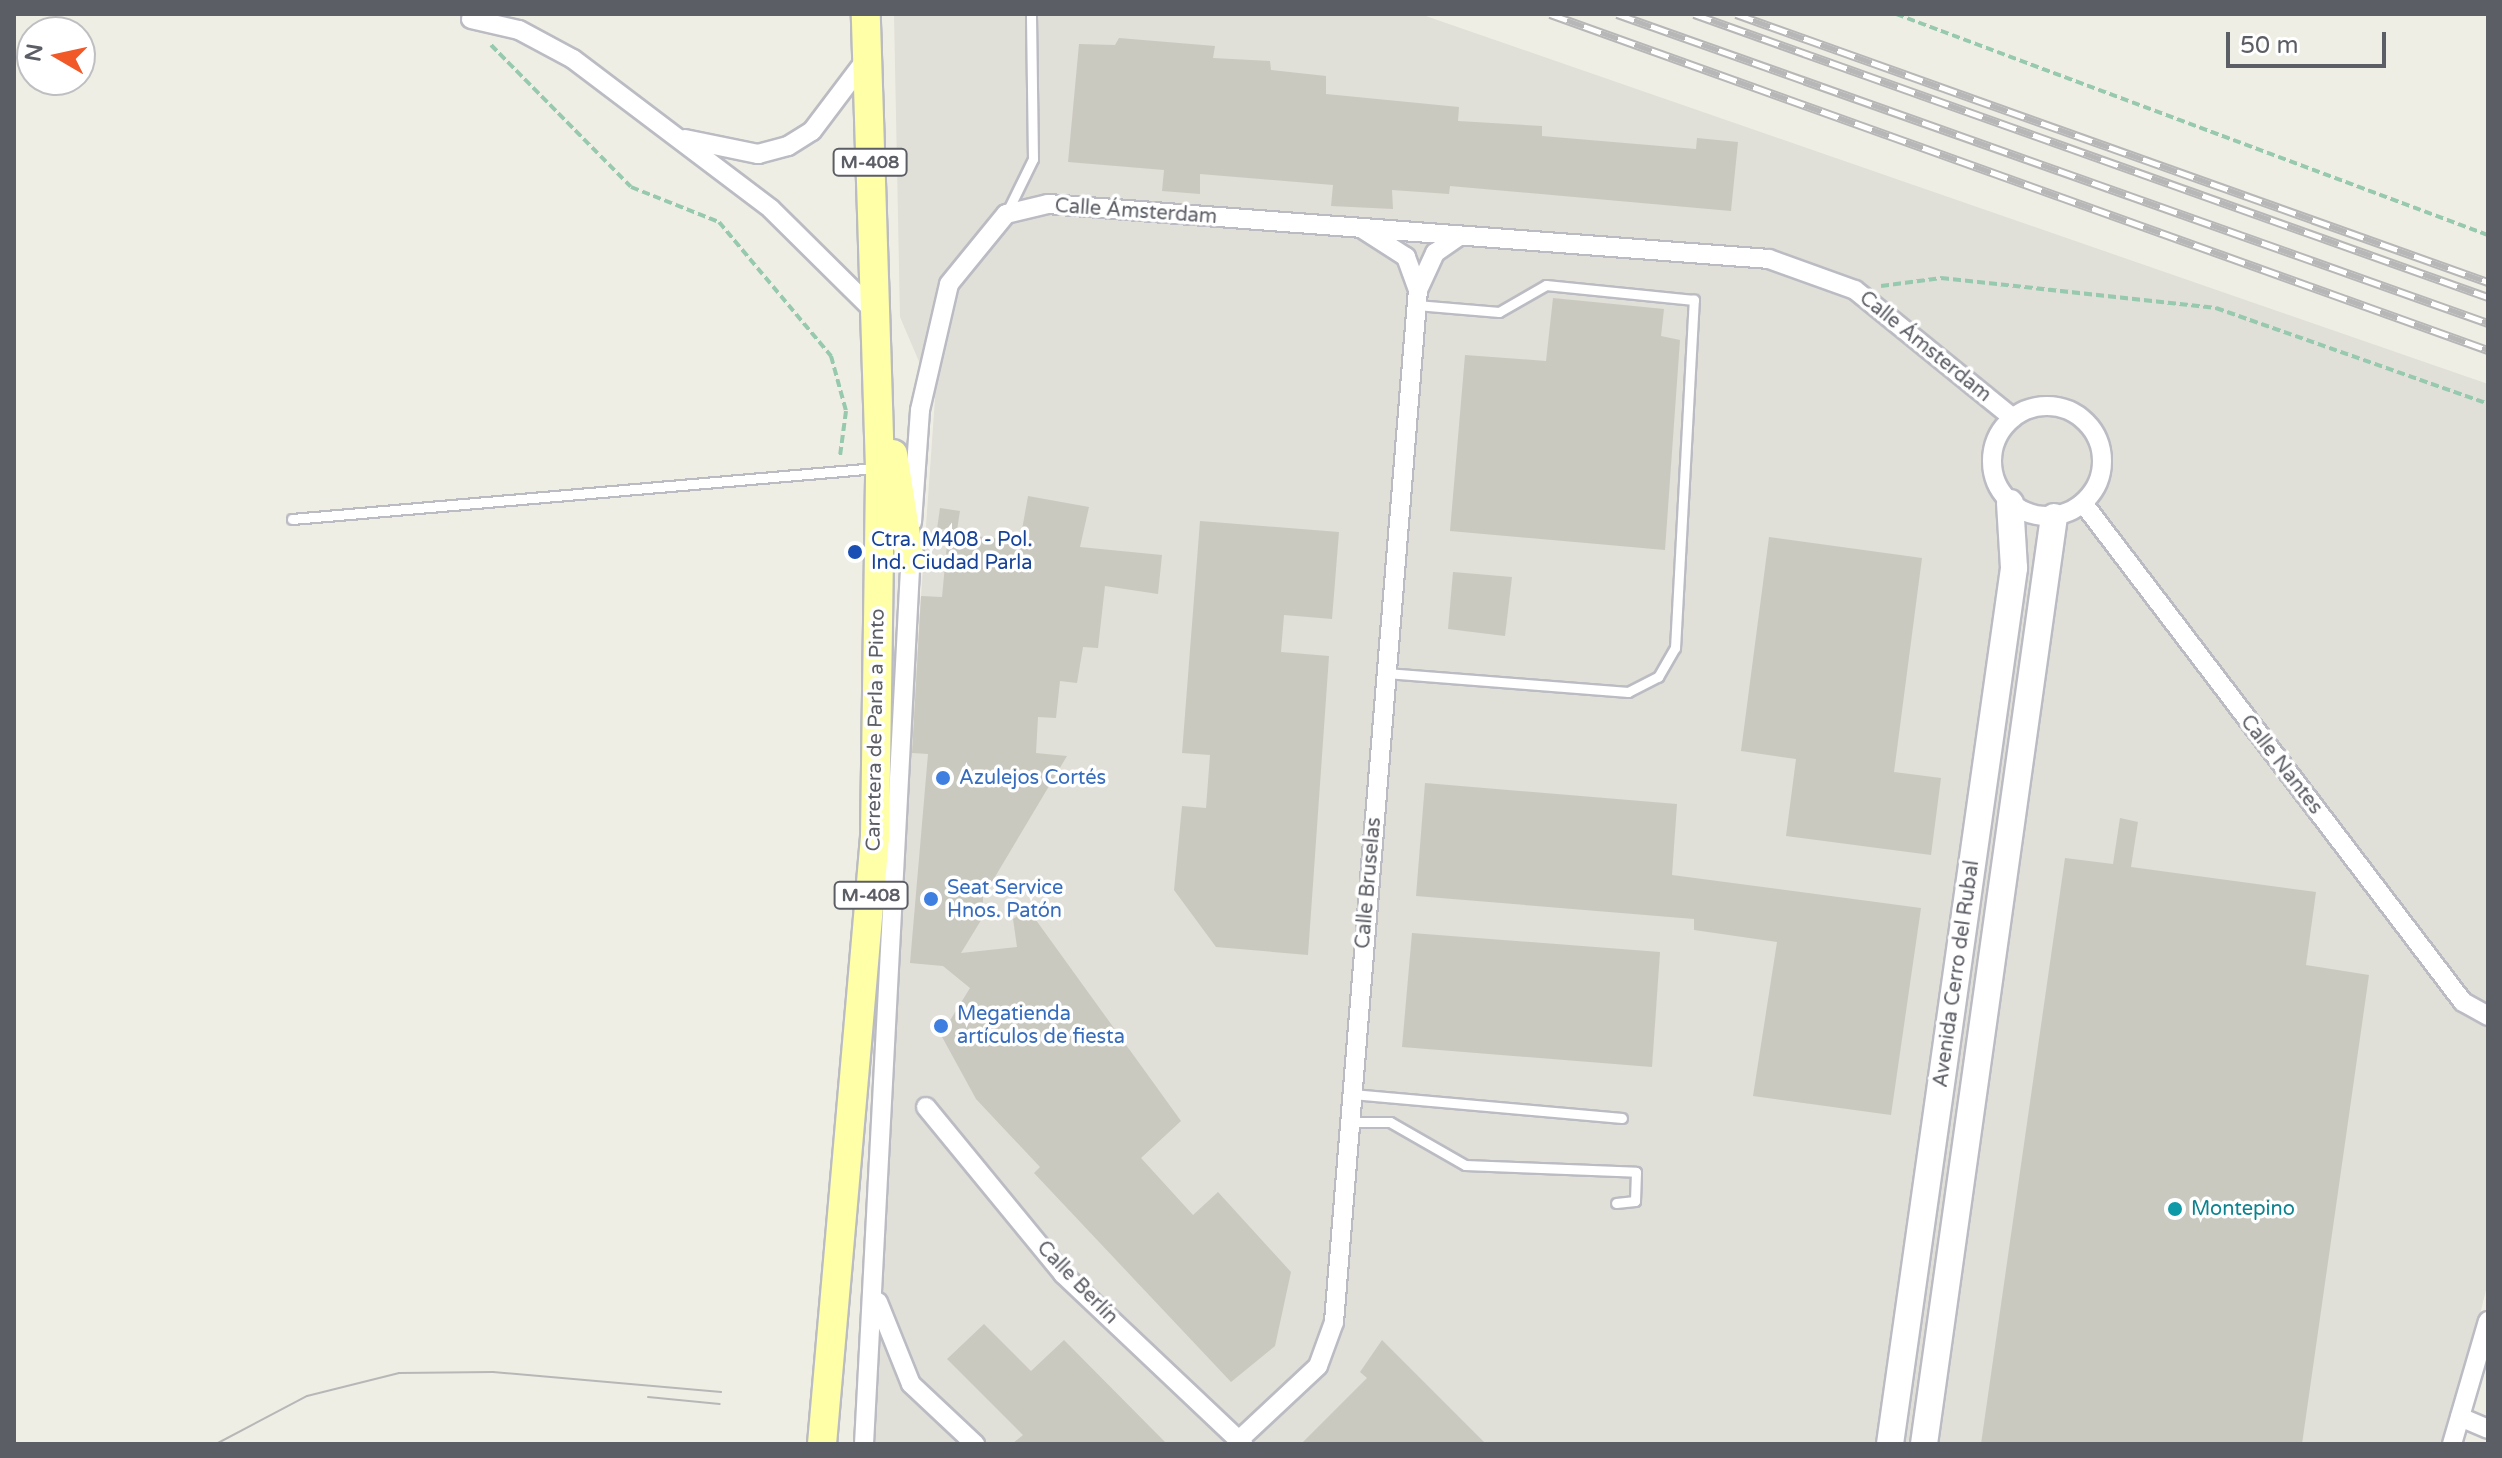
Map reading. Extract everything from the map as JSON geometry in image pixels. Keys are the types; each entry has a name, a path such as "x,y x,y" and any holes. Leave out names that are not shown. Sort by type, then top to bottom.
{"main road":[{"name":"Carretera de Parla a Pinto","path":"822,1444 875,837 880,468 866,14"},
{"name":"M-408","path":"875,344 910,560"}],"street":[{"path":"471,19 519,30 573,59 771,209 874,311"},
{"path":"667,133 716,150 758,154 788,146 812,131 867,58"},
{"name":"Calle Ámsterdam","path":"1006,214 1048,204 1769,259 1855,290 2013,418"},
{"path":"864,1444 891,986 910,560 934,327 949,284 1006,214"},
{"path":"1362,229 1406,257 1417,297"},
{"path":"1417,297 1435,253 1459,236"},
{"name":"Calle Bruselas","path":"1241,1442 1318,1366 1334,1322 1417,297"},
{"path":"2048,406 2089,427 2102,471 2083,503 2054,517 2010,503 1992,470 2000,433 2013,418 2048,406"},
{"name":"Avenida Cerro del Rubal","path":"1890,1444 2014,568 2010,503"},
{"name":"Calle Nantes","path":"2083,503 2463,1002 2488,1016"},
{"name":"Avenida Cerro del Rubal","path":"1924,1444 2054,517"},
{"name":"Calle Berlín","path":"926,1107 1063,1274 1241,1442"},
{"path":"873,1284 885,1330 911,1384 975,1444"},
{"path":"2452,1444 2488,1321"},
{"path":"2460,1417 2488,1429"}],"lane":[{"path":"1006,214 1033,159 1031,14"},
{"path":"1386,673 1628,692 1658,677 1675,648 1694,300 1546,285 1499,312 1417,297"},
{"path":"292,519 880,468"},
{"path":"1352,1094 1622,1118"},
{"path":"1350,1122 1390,1122 1465,1165 1636,1172 1635,1201 1616,1203"}],"path":[{"path":"1896,14 2488,235"},
{"path":"471,19 521,82 631,187 719,222 831,356 846,411 838,470"},
{"path":"1855,290 1941,278 2216,308 2488,404"}],"shaded area":[{"path":"894,14 1420,14 2488,384 2488,1282 2448,1444 861,1444 935,399 900,317"}],"building":[{"path":"1119,38 1215,46 1213,58 1270,61 1271,70 1326,76 1326,94 1459,107 1458,121 1542,126 1542,136 1696,149 1697,138 1738,142 1731,211 1450,186 1449,194 1392,190 1393,209 1331,206 1333,185 1200,174 1200,194 1162,191 1164,170 1068,162 1079,44 1115,45"},
{"path":"1553,298 1664,309 1661,336 1680,340 1665,550 1450,531 1465,355 1546,361"},
{"path":"1028,496 1089,507 1080,547 1162,555 1158,594 1105,586 1098,648 1083,647 1077,683 1060,681 1056,718 1038,717 1036,753 1067,756 983,897 983,917 961,953 1017,947 1013,919 1028,909 1181,1121 1141,1158 1193,1215 1218,1192 1291,1272 1275,1346 1231,1382 1034,1173 1040,1167 976,1099 941,1035 970,988 943,966 910,963 928,754 912,753 921,596 942,597 948,533 1020,541"},
{"path":"940,508 960,511 957,530 937,529"},
{"path":"1200,521 1339,532 1332,619 1284,615 1281,652 1329,656 1308,955 1216,947 1174,890 1182,806 1206,808 1210,755 1182,753"},
{"path":"1769,537 1922,558 1894,772 1941,778 1931,855 1786,836 1796,759 1741,751"},
{"path":"1453,572 1512,577 1505,636 1448,629"},
{"path":"1425,783 1677,804 1672,875 1921,908 1891,1115 1753,1096 1777,942 1694,930 1694,919 1416,896"},
{"name":"Montepino","path":"2120,818 2138,822 2131,867 2316,892 2306,965 2369,975 2302,1444 1981,1444 2065,858 2113,864"},
{"path":"1412,933 1660,952 1652,1067 1402,1047"},
{"path":"984,1324 1031,1371 1064,1340 1167,1444 1012,1444 1023,1435 947,1359"},
{"path":"1382,1340 1486,1444 1301,1444 1367,1378 1360,1372"}],"tram line":[{"path":"216,1444 307,1396 399,1373 493,1372 721,1392"},
{"path":"648,1397 720,1404"}],"railway":[{"path":"1550,14 2488,350"},
{"path":"1617,14 2488,323"},
{"path":"1694,14 2488,297"},
{"path":"1736,14 2488,282"}],"place":[{"name":"Ctra. M408 - Pol. Ind. Ciudad Parla","path":"855,552"},
{"name":"Azulejos Cortés","path":"943,778"},
{"name":"Seat Service Hnos. Patón","path":"931,899"},
{"name":"Megatienda artículos de fiesta","path":"941,1026"},
{"name":"Montepino","path":"2175,1209"}]}
